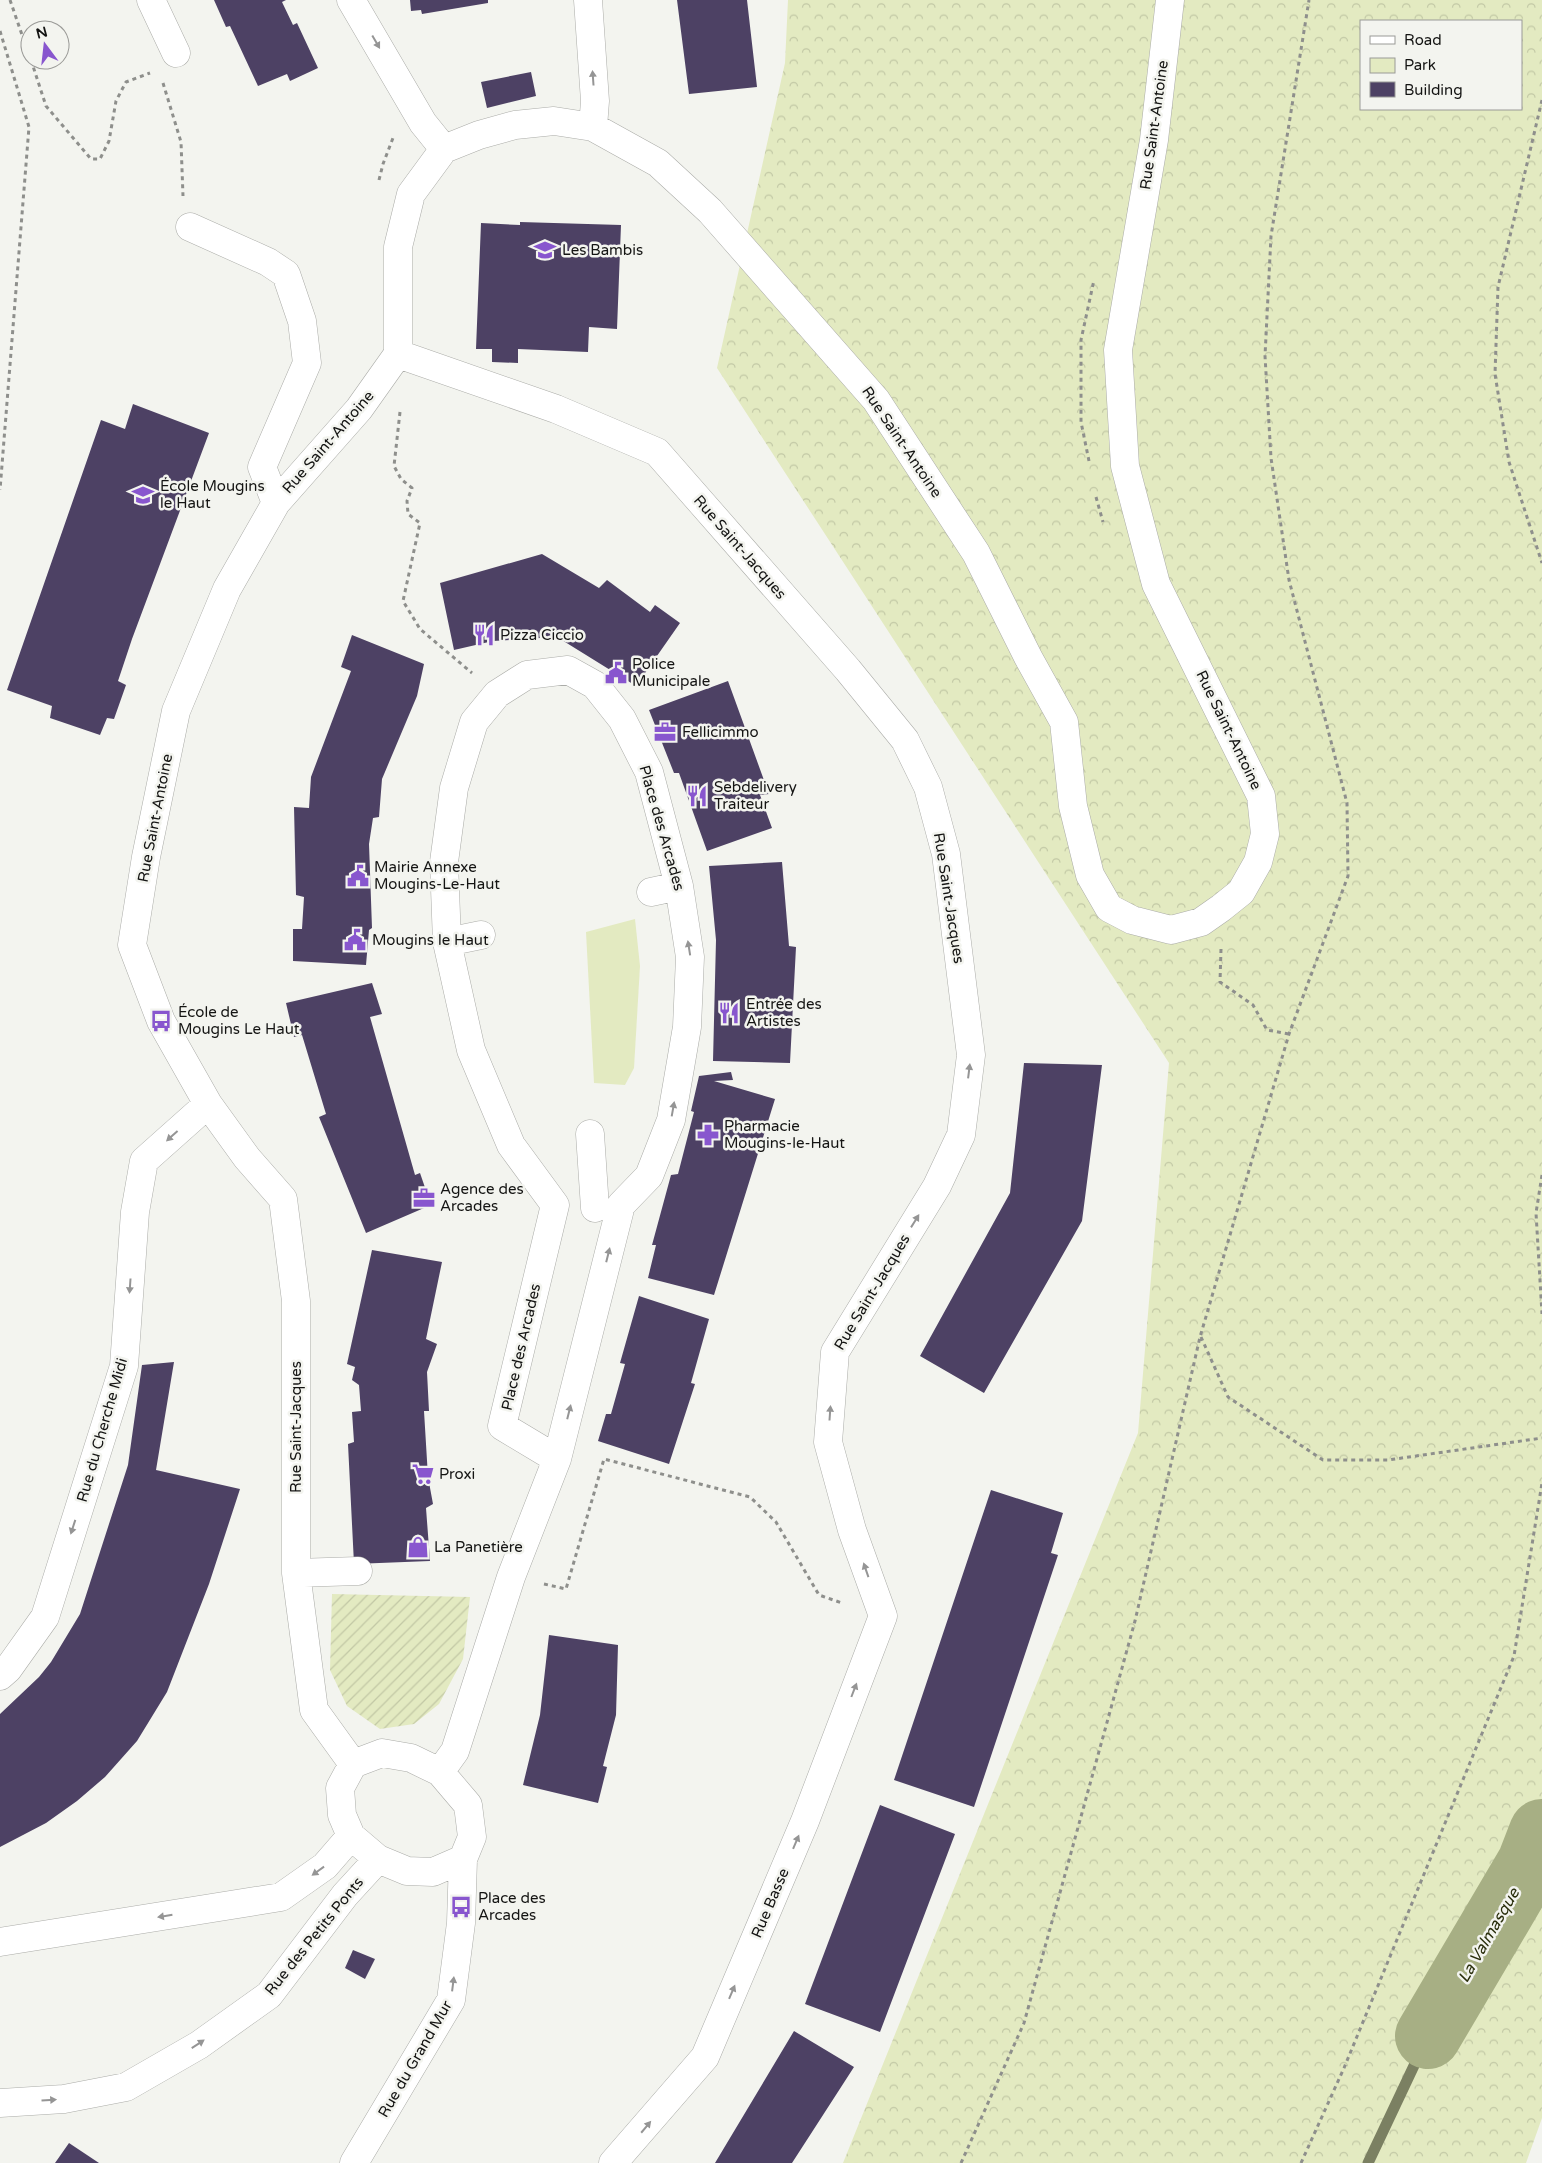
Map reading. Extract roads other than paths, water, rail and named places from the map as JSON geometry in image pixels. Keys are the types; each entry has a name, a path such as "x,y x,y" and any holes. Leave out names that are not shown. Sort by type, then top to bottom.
{"street":[{"path":"151,0 176,53"},
{"path":"351,0 423,123 444,149 411,194 398,247 398,354"},
{"path":"588,0 595,102 594,127"},
{"name":"Rue Saint-Antoine","path":"444,149 479,135 515,125 554,121 594,127 658,163 710,211 876,400 976,553 1028,657 1064,722 1073,806 1090,875 1109,908 1132,920 1171,930 1201,922 1241,892 1258,862 1265,834 1261,796 1156,584 1125,466 1118,350 1154,140 1170,0"},
{"path":"190,227 268,262 286,274 302,321 307,363 262,467 276,502"},
{"name":"Rue Saint-Antoine","path":"208,1104 161,1021 132,945 146,857 176,711 227,589 276,502 359,409 398,354"},
{"name":"Rue Saint-Jacques","path":"398,354 556,410 657,452 848,670 905,740 928,787 946,854 971,1055 961,1135 937,1186 835,1352 828,1442 852,1530 882,1616"},
{"name":"Place des Arcades","path":"440,1772 455,1751 511,1576 557,1459 608,1206 648,1176 671,1120 687,1027 690,957 680,886 649,772 622,719 595,685 568,670 527,675 496,694 474,722 454,788 444,862 448,942 471,1050 511,1145 555,1205 502,1426 557,1459"},
{"path":"652,892 680,886"},
{"path":"448,942 481,935"},
{"name":"Rue Saint-Jacques","path":"208,1104 247,1158 283,1199 296,1301 296,1573 314,1710 353,1764"},
{"name":"Rue du Cherche Midi","path":"0,1676 8,1669 45,1617 124,1366 135,1212 144,1161 208,1104"},
{"path":"555,1205 608,1206 590,1134"},
{"path":"296,1573 358,1571"},
{"name":"Rue Basse","path":"613,2163 704,2057 805,1821 882,1616"},
{"path":"382,1753 411,1758 440,1772 468,1804 472,1837 463,1859 433,1872 407,1871 378,1859 351,1836 342,1814 340,1788 353,1764 382,1753"},
{"path":"0,1942 281,1897 325,1866 351,1836"},
{"name":"Rue des Petits Ponts","path":"0,2103 64,2099 126,2087 199,2045 269,1994 346,1896 378,1859"},
{"name":"Rue du Grand Mur","path":"354,2163 451,2000 461,1923 463,1859"}],"waterway":[{"name":"La Valmasque","path":"1428,2036 1530,1863 1542,1832"},
{"path":"1368,2163 1428,2036"}],"place":[{"name":"Les Bambis","path":"545,250"},
{"name":"École Mougins le Haut","path":"143,495"},
{"name":"Pizza Ciccio","path":"484,635"},
{"name":"Police Municipale","path":"616,673"},
{"name":"Fellicimmo","path":"665,732"},
{"name":"Sebdelivery Traiteur","path":"697,796"},
{"name":"Mairie Annexe Mougins-Le-Haut","path":"358,876"},
{"name":"Mougins le Haut","path":"355,940"},
{"name":"Entrée des Artistes","path":"729,1013"},
{"name":"École de Mougins Le Haut","path":"161,1021"},
{"name":"Pharmacie Mougins-le-Haut","path":"708,1135"},
{"name":"Agence des Arcades","path":"424,1198"},
{"name":"Proxi","path":"423,1474"},
{"name":"La Panetière","path":"418,1547"},
{"name":"Place des Arcades","path":"461,1907"}]}
